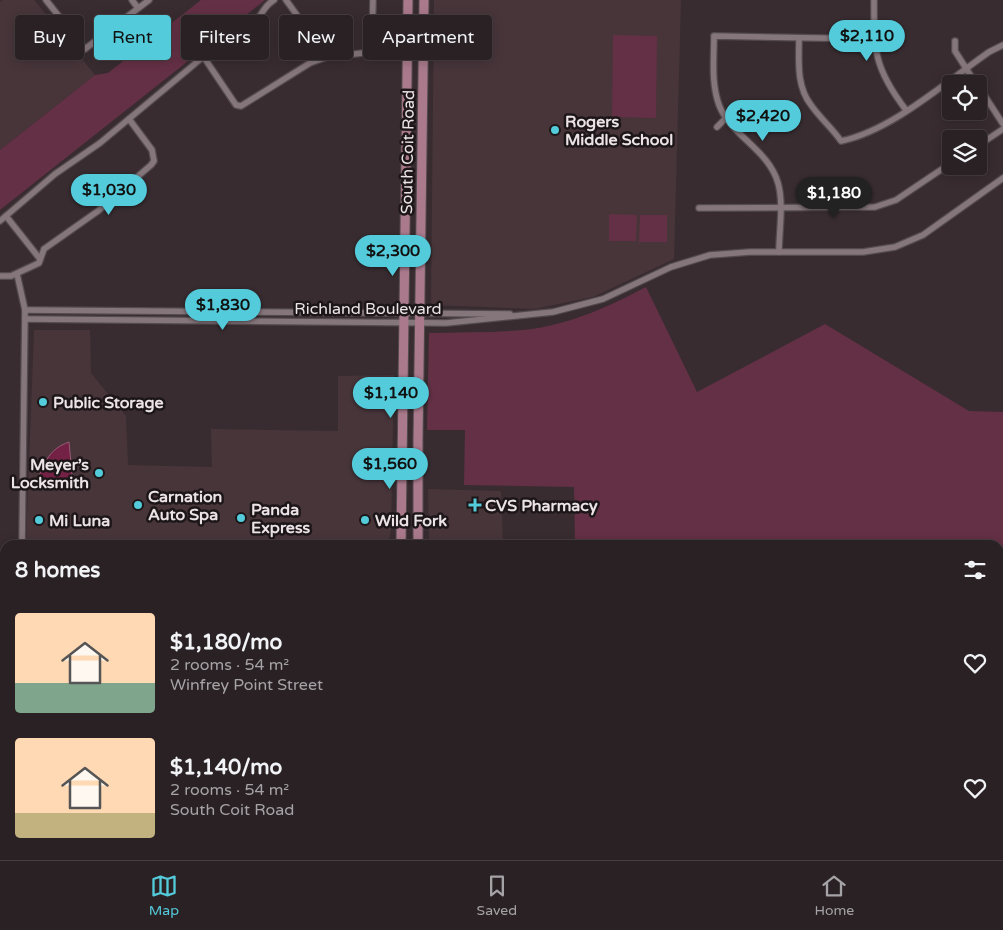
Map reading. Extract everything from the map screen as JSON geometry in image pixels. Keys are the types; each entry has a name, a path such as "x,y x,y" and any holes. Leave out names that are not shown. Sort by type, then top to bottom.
{"main road":[{"name":"South Coit Road","path":"401,540 408,0"},
{"name":"South Coit Road","path":"418,540 424,0"},
{"path":"406,122 422,122"},
{"path":"405,205 422,204"},
{"path":"403,440 418,440"}],"street":[{"path":"46,0 85,49 148,0"},
{"path":"132,0 138,8"},
{"path":"260,15 265,6 274,0"},
{"path":"286,0 297,15"},
{"path":"353,54 372,52 373,0"},
{"path":"874,0 875,53 884,77 906,110"},
{"path":"779,252 780,208 778,184 772,169 726,118 719,105 714,89 714,36 874,39"},
{"path":"799,38 801,82 805,95 841,141 868,134 1003,45"},
{"path":"954,41 955,51 970,75"},
{"path":"0,221 55,174 100,143 197,60"},
{"path":"205,60 236,105 241,106 310,63 318,60"},
{"path":"987,99 1003,124"},
{"path":"717,127 726,118"},
{"path":"0,276 17,274 38,263 44,249 98,211 138,178 154,161 152,150 129,119"},
{"path":"987,140 1003,129"},
{"path":"699,208 865,209 886,205 942,169"},
{"name":"Richland Boulevard","path":"24,310 421,318 465,322 531,314 567,309 598,301 691,259 728,253 863,252 895,246 923,235 1003,178"},
{"path":"6,216 40,259"},
{"path":"17,274 24,310 22,540"},
{"name":"Richland Boulevard","path":"24,319 421,318 531,314"}],"shaded area":[{"path":"3,0 34,0 46,15 15,15 15,60 83,60 95,75 0,150 0,2"},
{"path":"201,0 265,0 246,15 182,15"},
{"name":"Rogers Middle School","path":"434,0 681,0 674,259 593,297 534,309 431,305 433,60 492,60 492,15 434,15"},
{"path":"181,16 181,60 189,60 0,210 0,150 95,75 108,73 125,60 171,60 171,24"},
{"path":"613,35 657,36 656,118 612,117"},
{"path":"609,214 637,215 636,241 609,241"},
{"path":"640,215 667,215 667,242 639,242"},
{"path":"646,287 697,392 825,324 969,411 1003,412 1003,540 575,540 574,487 464,485 465,430 427,430 429,333 532,329 562,323 619,301"},
{"path":"34,330 90,330 91,373 126,416 128,465 212,467 211,429 338,431 338,376 394,375 391,530 389,540 26,540"},
{"path":"69,442 72,474 64,482 50,483 37,480 52,452"},
{"path":"428,489 501,491 503,540 429,539"}],"place":[{"name":"Rogers Middle School","path":"555,130"},
{"name":"Public Storage","path":"43,402"},
{"name":"Meyer’s Locksmith","path":"99,473"},
{"name":"Carnation Auto Spa","path":"138,505"},
{"name":"CVS Pharmacy","path":"475,505"},
{"name":"Panda Express","path":"241,518"},
{"name":"Mi Luna","path":"39,520"},
{"name":"Wild Fork","path":"365,520"}]}
